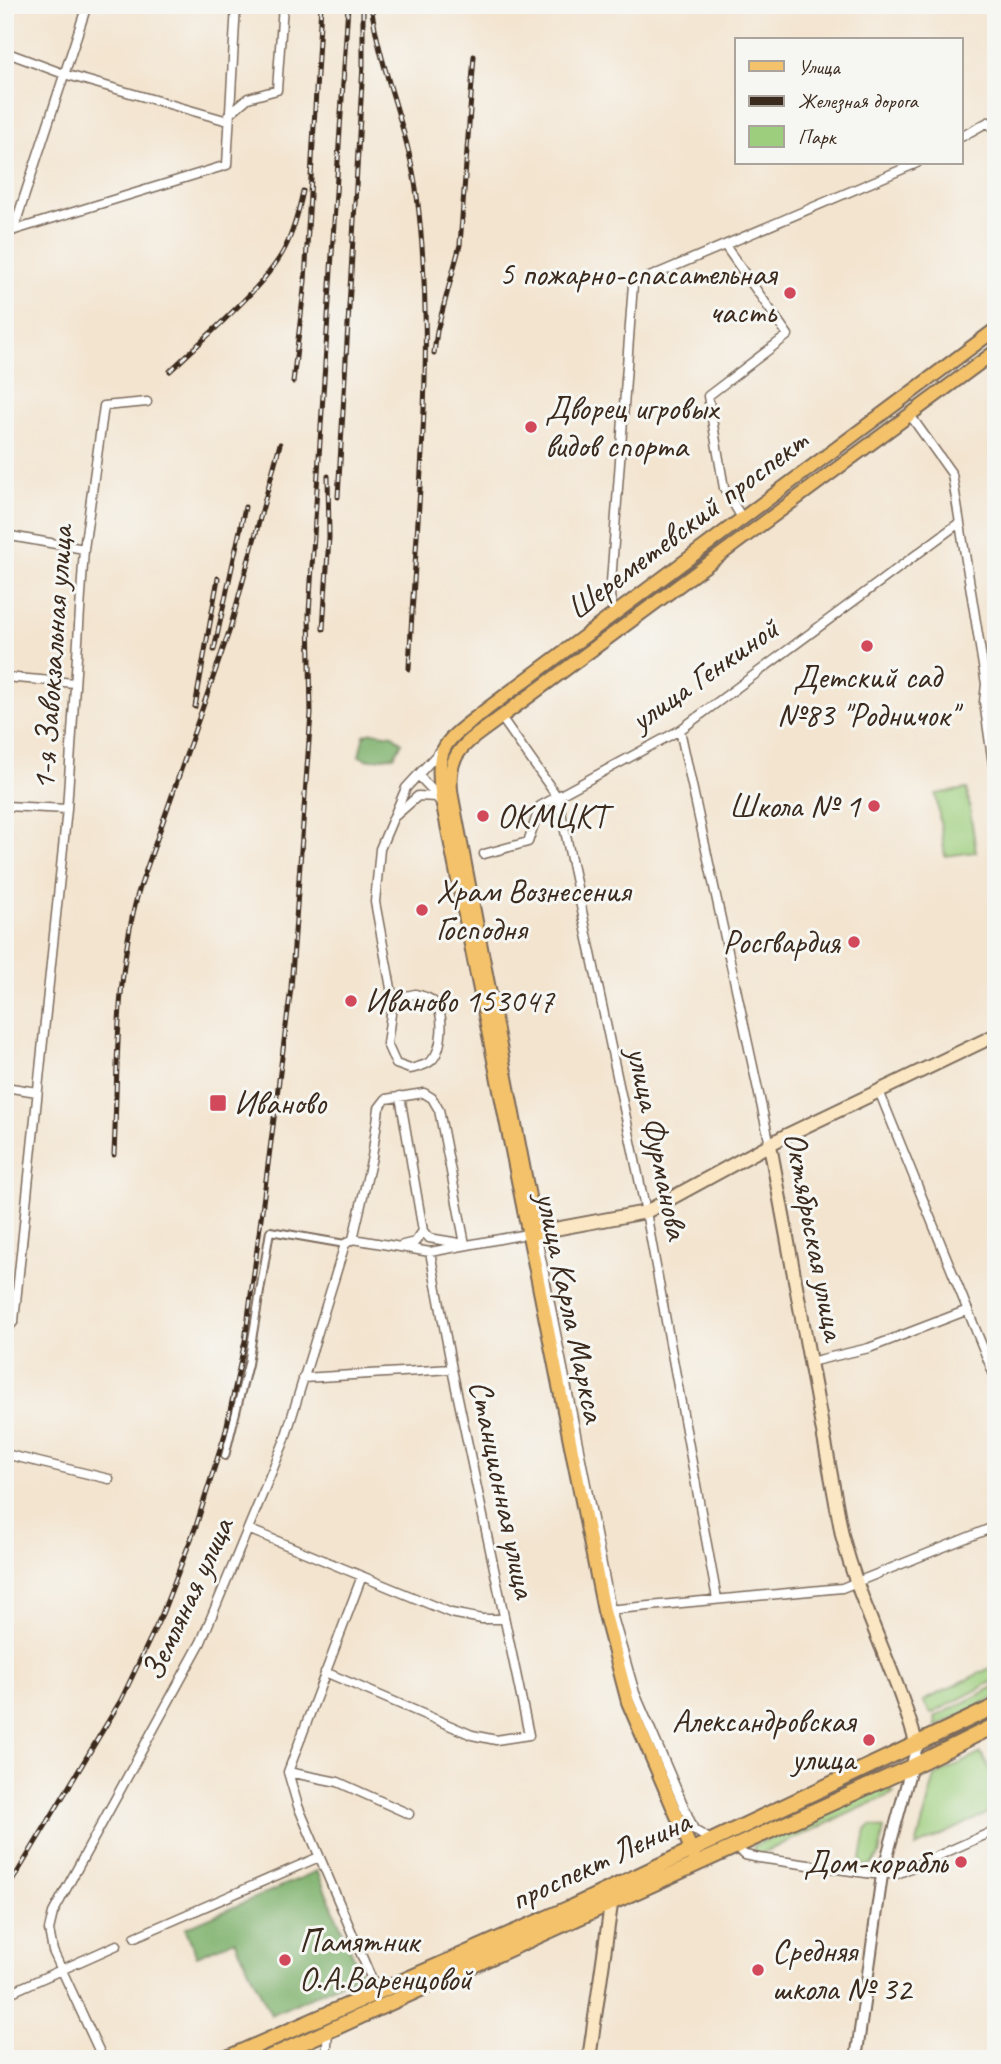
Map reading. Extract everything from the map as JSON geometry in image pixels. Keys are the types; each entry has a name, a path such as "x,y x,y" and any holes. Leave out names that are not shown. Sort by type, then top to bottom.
{"highway":[{"name":"проспект Ленина","path":"225,2059 611,1888 996,1706"},
{"name":"проспект Ленина","path":"266,2059 611,1905 996,1725"},
{"path":"611,1888 611,1905"},
{"path":"323,2015 328,2031"}],"main road":[{"name":"Шереметевский проспект","path":"440,757 452,737 487,709 996,329"},
{"path":"971,347 981,362"},
{"name":"Шереметевский проспект","path":"454,755 501,717 996,351"},
{"path":"742,518 752,531"},
{"path":"614,614 623,627"},
{"name":"улица Карла Маркса","path":"446,801 454,755"},
{"name":"улица Карла Маркса","path":"440,757 440,784 446,801 607,1610 628,1702 697,1863"},
{"path":"532,1233 646,1212 770,1145 996,1035"},
{"name":"Октябрьская улица","path":"770,1145 855,1585 898,1689 917,1745"},
{"path":"589,2059 611,1905"}],"street":[{"path":"9,232 86,5"},
{"path":"9,232 227,165 236,5"},
{"path":"229,118 248,98 277,90 283,5"},
{"path":"5,52 64,74 229,118"},
{"path":"962,136 988,121 996,132"},
{"path":"614,614 610,596 633,285 915,164"},
{"path":"726,247 788,335 708,396 724,488 742,518"},
{"name":"1-я Завокзальная улица","path":"5,1332 14,1321 67,809 84,549 104,406 148,402"},
{"path":"909,415 952,474 986,684 984,702 996,785"},
{"name":"улица Генкиной","path":"484,854 528,842 540,806 680,730 959,523"},
{"path":"5,535 84,549"},
{"path":"5,677 75,683"},
{"name":"улица Фурманова","path":"501,717 558,798 646,1212 717,1599"},
{"name":"Октябрьская улица","path":"680,730 770,1145"},
{"path":"393,999 415,994 428,997 436,1004 440,1028 436,1054 421,1067 403,1067 391,1057 387,1044 393,999 375,891 380,849 389,822 406,788 440,757 454,755"},
{"path":"418,775 440,757"},
{"path":"418,775 446,801"},
{"path":"418,775 440,784"},
{"path":"389,822 410,799 418,796 436,797 446,801"},
{"path":"5,806 67,809"},
{"path":"5,1087 37,1092"},
{"path":"879,1091 996,1380"},
{"path":"386,1245 408,1245 421,1237 423,1231 400,1096 424,1093 432,1098 439,1110 465,1244"},
{"name":"Земляная улица","path":"103,2059 61,1969 49,1930 60,1896 201,1642 284,1442 349,1241 373,1149 379,1108 386,1099 400,1096"},
{"path":"225,1455 248,1364 270,1231 430,1252 532,1233"},
{"path":"423,1231 429,1238 465,1244"},
{"name":"Станционная улица","path":"325,1672 472,1735 496,1740 529,1735 503,1619 430,1252"},
{"path":"810,1362 869,1348 968,1310"},
{"path":"303,1378 452,1369"},
{"path":"5,1454 109,1479"},
{"path":"607,1610 855,1585 996,1526"},
{"path":"248,1530 451,1613 482,1619 503,1619"},
{"path":"362,1576 288,1772 298,1806 383,2006"},
{"name":"улица Карла Маркса","path":"607,1610 644,1718 694,1830 711,1840"},
{"path":"856,2059 882,1875 917,1745"},
{"path":"288,1772 338,1782 409,1814"},
{"path":"735,1847 746,1855 759,1858 882,1875 897,1874 996,1830"},
{"path":"135,1937 319,1857"},
{"path":"5,1995 117,1945"},
{"path":"326,2059 328,2031"}],"green space":[{"path":"372,732 393,735 402,743 394,756 369,760 359,756 364,735"},
{"path":"967,789 976,852 945,856 936,794"},
{"path":"996,1665 996,1680 931,1714 923,1701"},
{"path":"996,1686 996,1697 936,1727 935,1717"},
{"path":"981,1753 996,1781 996,1809 916,1847 935,1776"},
{"path":"884,1785 894,1793 756,1856 753,1846"},
{"path":"871,1825 884,1829 879,1855 872,1865 860,1866 866,1830"},
{"path":"317,1871 361,1974 271,2015 235,1940 197,1956 185,1928"}],"railway":[{"path":"293,382 305,281 321,5"},
{"path":"5,1893 121,1700 162,1614 196,1526 225,1434 245,1341 291,988 311,713 309,613 348,5"},
{"path":"338,497 363,65 363,5"},
{"path":"371,5 413,172 423,255 425,373 409,669"},
{"path":"434,353 437,331 460,245 474,56"},
{"path":"170,371 233,312 276,263 291,234 303,191"},
{"path":"114,1155 121,990 138,893 230,629 280,444"},
{"path":"323,629 329,537 328,476"},
{"path":"214,650 245,507"},
{"path":"195,707 218,578"}],"place":[{"name":"5 пожарно-спасательная часть","path":"790,293"},
{"name":"Дворец игровых видов спорта","path":"531,427"},
{"name":"Детский сад №83 \"Родничок\"","path":"867,646"},
{"name":"Школа № 1","path":"874,806"},
{"name":"ОКМЦКТ","path":"483,816"},
{"name":"Храм Вознесения Господня","path":"422,910"},
{"name":"Росгвардия","path":"854,942"},
{"name":"Иваново 153047","path":"351,1001"},
{"name":"Иваново","path":"218,1103"},
{"name":"Александровская улица","path":"869,1740"},
{"name":"Дом-корабль","path":"961,1862"},
{"name":"Памятник О.А.Варенцовой","path":"285,1960"},
{"name":"Средняя школа № 32","path":"758,1970"}]}
